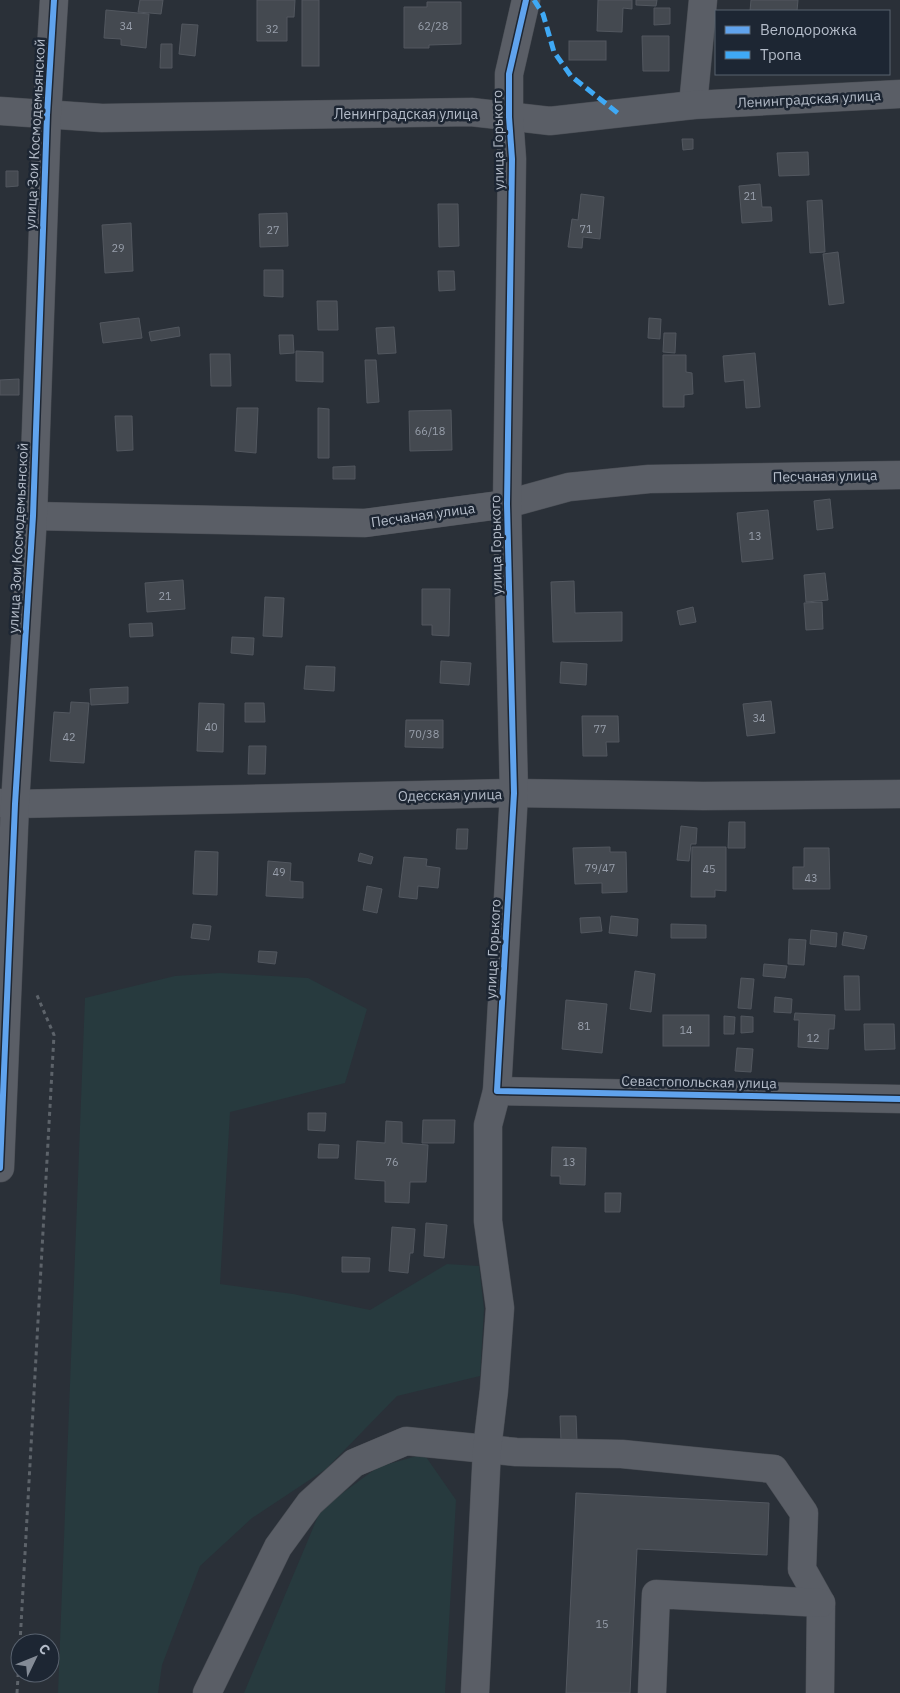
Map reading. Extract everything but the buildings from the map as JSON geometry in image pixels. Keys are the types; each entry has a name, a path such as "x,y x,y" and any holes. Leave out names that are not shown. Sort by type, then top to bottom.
{"street":[{"name":"улица Зои Космодемьянской","path":"0,1168 7,804 33,516 47,115 54,0"},
{"name":"улица Горького","path":"475,1693 487,1449 494,1390 500,1308 488,1221 488,1125 497,1091 514,793 507,504 512,159 509,117 509,74 526,0"},
{"path":"693,105 703,0"},
{"name":"Ленинградская улица","path":"0,111 102,118 471,112 550,121 693,105 900,94"},
{"name":"Песчаная улица","path":"33,516 365,523 507,504 569,488 649,479 900,475"},
{"name":"Одесская улица","path":"7,804 514,793 703,796 900,794"},
{"name":"Севастопольская улица","path":"497,1091 900,1099"},
{"path":"207,1693 278,1547 310,1503 354,1463 406,1441 516,1452 622,1454 774,1469 804,1513 802,1569 821,1603 820,1693"},
{"path":"652,1693 656,1594 821,1603"}],"path":[{"path":"21,1633 54,1035 36,993 36,983"}],"green space":[{"path":"220,973 308,978 367,1009 345,1083 230,1112 220,1284 293,1294 370,1310 447,1264 479,1266 484,1309 480,1376 397,1396 326,1469 252,1518 200,1566 162,1665 158,1693 58,1693 58,1683 60,1683 60,1642 85,998 175,976"},
{"path":"424,1454 456,1500 445,1693 244,1693 321,1509 378,1467"}],"marked path":[{"path":"534,0 543,14 554,52 571,76 619,114"}],"cycle path":[{"path":"0,1168 15,804 33,516 47,115 54,0"},
{"path":"526,0 509,74 509,117 512,159 507,504 514,793 497,1091 900,1099"}]}
